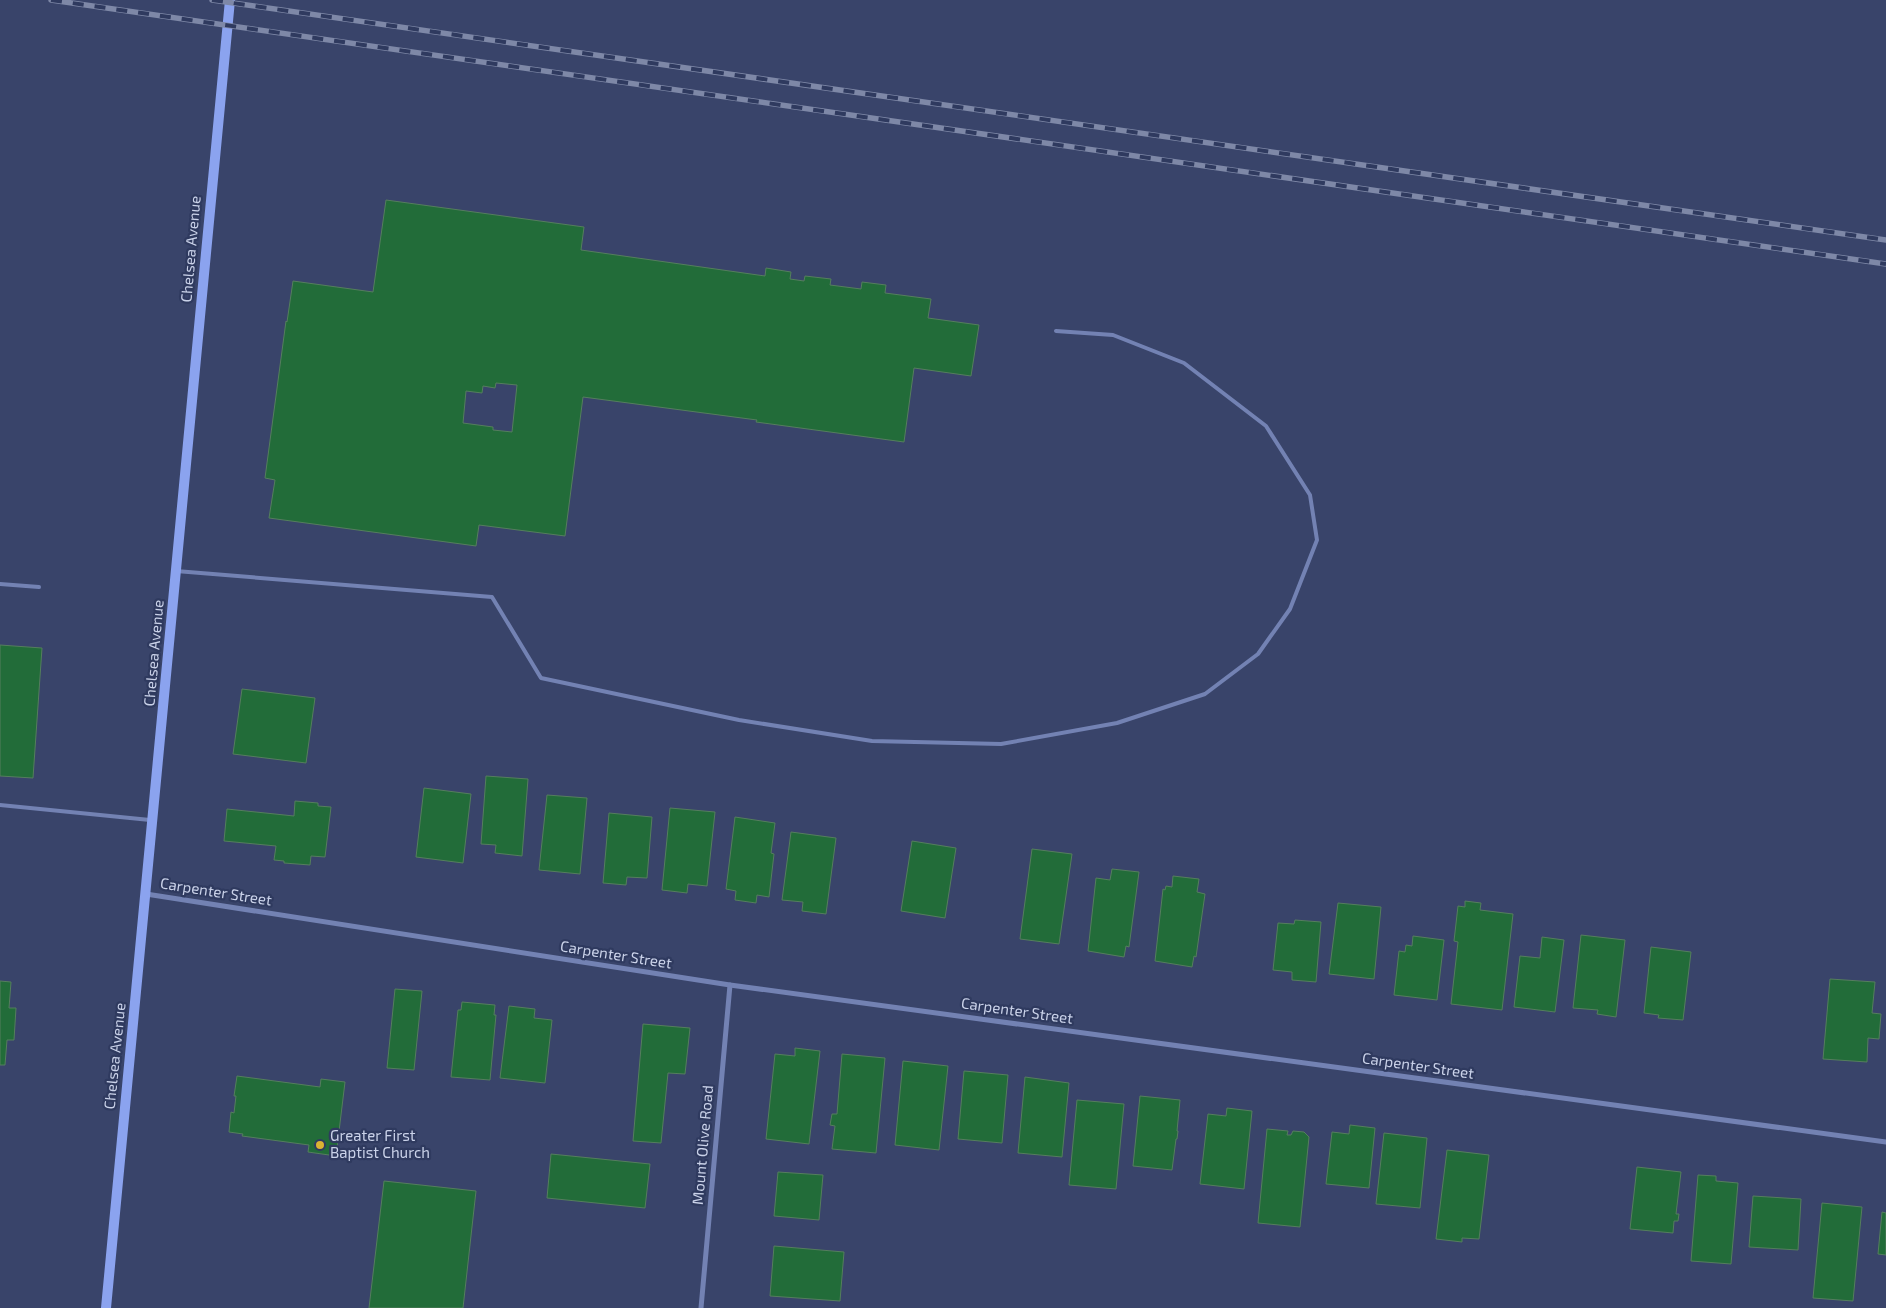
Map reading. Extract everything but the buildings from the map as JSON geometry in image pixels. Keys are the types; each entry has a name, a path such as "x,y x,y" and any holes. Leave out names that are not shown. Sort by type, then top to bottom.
{"main road":[{"name":"Chelsea Avenue","path":"106,1308 230,0"}],"street":[{"name":"Carpenter Street","path":"146,894 730,985 1886,1142"},
{"name":"Mount Olive Road","path":"701,1308 730,985"}],"lane":[{"path":"176,571 492,597 541,678 738,720 872,742 1001,744 1117,723 1205,694 1258,654 1290,609 1317,540 1310,495 1266,426 1184,363 1113,335 1056,331"},
{"path":"0,584 39,587"},
{"path":"0,805 153,821"}],"railway":[{"path":"51,0 1886,264"},
{"path":"212,0 1886,240"}],"place":[{"name":"Greater First Baptist Church","path":"320,1145"}]}
